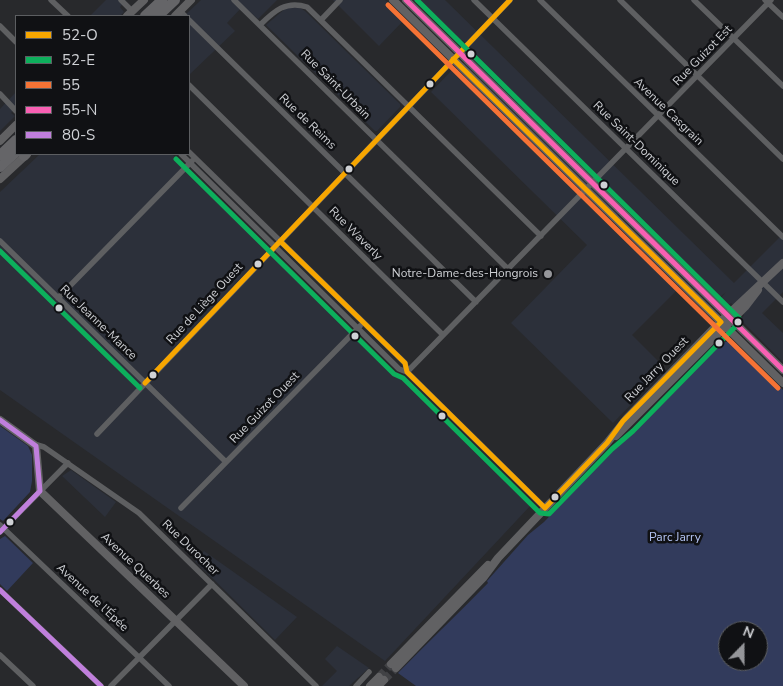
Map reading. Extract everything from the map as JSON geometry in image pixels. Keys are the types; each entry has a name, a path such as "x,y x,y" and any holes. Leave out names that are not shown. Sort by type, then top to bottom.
{"highway":[{"path":"146,15 162,0"},
{"path":"159,15 175,0"},
{"path":"0,155 15,141"},
{"path":"0,167 21,155"}],"main road":[{"path":"130,14 144,0"},
{"path":"180,14 191,0"},
{"path":"393,0 783,383"},
{"path":"406,0 783,370"},
{"path":"0,141 15,126"},
{"path":"0,179 22,155"},
{"name":"Rue Jarry Ouest","path":"394,666 478,574 498,558 607,443 628,426 723,324 751,301 762,285 783,263"},
{"path":"0,420 36,447 40,491"},
{"name":"Avenue Querbes","path":"40,491 244,686"},
{"path":"370,686 380,681"}],"street":[{"path":"51,0 67,15"},
{"path":"121,0 130,14"},
{"name":"Rue Saint-Urbain","path":"234,0 508,269"},
{"path":"321,20 340,0"},
{"name":"Rue Saint-Dominique","path":"474,0 762,285 783,302"},
{"name":"Rue de Liège Ouest","path":"97,434 510,0"},
{"name":"Avenue Casgrain","path":"540,0 783,237"},
{"path":"620,0 783,159"},
{"path":"694,0 783,86"},
{"path":"260,25 283,3 295,1 302,3 541,236"},
{"path":"768,1 783,17"},
{"name":"Rue Guizot Est","path":"586,190 768,1"},
{"name":"Rue de Reims","path":"190,21 476,302"},
{"path":"0,26 15,41"},
{"name":"Rue Waverly","path":"190,86 443,336"},
{"path":"0,94 15,111"},
{"path":"183,155 192,160 280,241 405,363 407,372"},
{"path":"190,155 192,160 274,247 399,369 407,372 545,508"},
{"path":"58,298 192,160"},
{"path":"407,372 586,190"},
{"name":"Rue Jeanne-Mance","path":"0,241 226,462"},
{"name":"Rue Guizot Ouest","path":"181,508 363,323"},
{"name":"Rue Durocher","path":"36,447 44,447 139,514 316,686"},
{"path":"1,528 68,463"},
{"name":"Avenue de l'Épée","path":"1,528 169,686"},
{"path":"111,686 212,584"},
{"path":"0,590 101,686"},
{"path":"0,655 33,686"},
{"path":"356,686 369,672"}],"shaded area":[{"path":"106,0 126,0 120,7 124,12 121,15 91,15"},
{"path":"201,0 277,0 258,19 243,6 227,23 235,31 190,74 190,15 185,15"},
{"path":"333,0 385,0 405,19 379,46"},
{"path":"413,0 445,0 734,283 783,234 783,292 762,313 783,333 783,362 741,320 744,315 731,303 726,307 719,300 726,292 718,299 625,207 611,222 679,288 632,335 666,369 613,423 511,323 587,245 431,92 452,70 456,70 470,56 469,54 473,49 462,40 458,44"},
{"path":"287,7 300,8 305,11 400,104 400,107 377,131 266,25"},
{"path":"15,93 15,108 11,113 15,116 0,131 0,109"},
{"path":"39,155 173,155 531,505 385,661 0,390 0,192"},
{"path":"71,470 116,502 105,517 62,476"},
{"path":"204,551 297,617 275,640 195,561"},
{"path":"337,646 369,668 349,686 322,686 337,671 325,659"}],"green space":[{"name":"Parc Jarry","path":"733,341 783,390 783,686 416,686 398,673 488,583 487,581 528,535 544,522 716,343"},
{"path":"0,426 28,446 32,455 30,492 3,521 0,519"},
{"path":"5,536 33,563 7,591 0,584 0,539"}],"tunnel":[{"path":"379,677 391,664"},
{"path":"384,680 396,668"}],"transit line":[{"name":"55-N","path":"406,0 783,370"},
{"name":"52-E","path":"176,159 394,374 403,378 540,513 549,514 737,325 739,318 417,0"},
{"name":"52-O","path":"145,383 510,0"},
{"name":"55","path":"388,5 778,388"},
{"name":"52-O","path":"280,241 405,363 407,372 545,508 607,443 623,421 721,322 453,59"},
{"name":"52-E","path":"0,251 140,388"},
{"name":"80-S","path":"0,420 36,446 40,491 0,532"},
{"name":"80-S","path":"0,590 101,686"}],"place":[{"name":"Notre-Dame-des-Hongrois","path":"548,274"}]}
